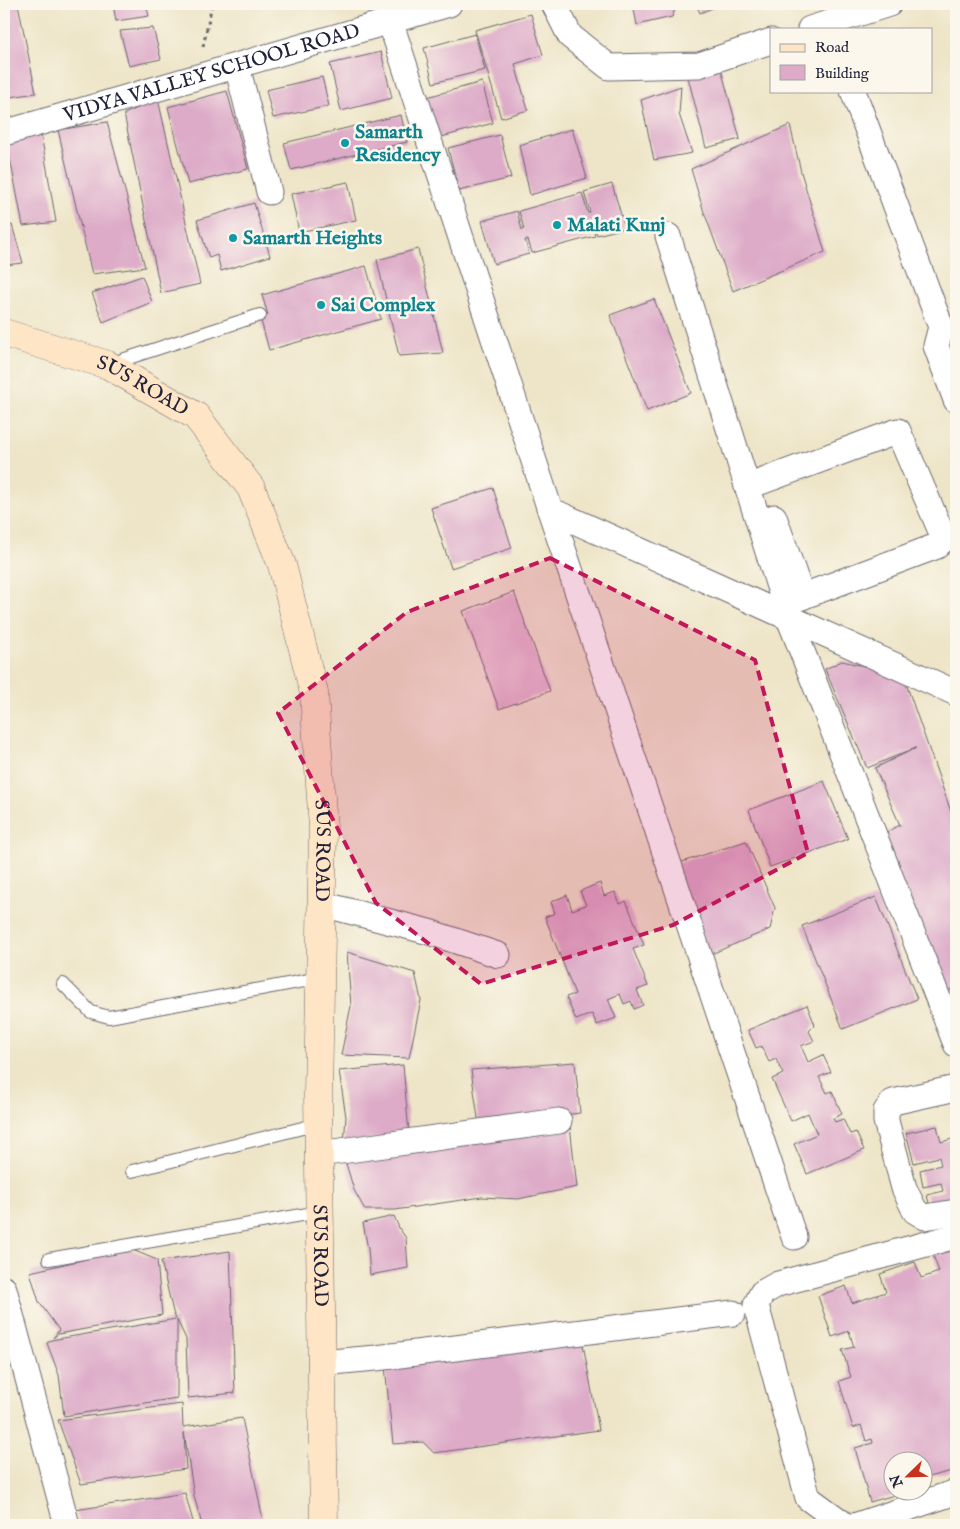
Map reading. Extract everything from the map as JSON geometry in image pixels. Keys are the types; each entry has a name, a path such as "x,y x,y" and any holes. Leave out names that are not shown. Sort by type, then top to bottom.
{"main road":[{"name":"SUS ROAD","path":"4,333 108,365 196,416 251,488 282,566 314,693 323,828 318,1124 321,1363 320,1524"}],"street":[{"name":"VIDYA VALLEY SCHOOL ROAD","path":"4,133 449,4"},
{"path":"554,4 570,36 609,67 699,65 770,41"},
{"path":"822,27 889,4"},
{"path":"390,21 550,510 794,1237"},
{"path":"237,66 269,192"},
{"path":"852,92 941,327 936,346 956,400"},
{"path":"668,236 754,484 792,606 956,1044"},
{"path":"754,484 898,430 943,536 942,541 937,546 792,606"},
{"path":"550,510 792,606 956,693"},
{"path":"322,904 429,932 498,955"},
{"path":"956,1088 893,1102 886,1111 886,1121 904,1188 915,1211 925,1217 956,1212"},
{"path":"319,1154 559,1121"},
{"path":"845,1525 808,1498 756,1305 762,1293 778,1284 956,1236"},
{"path":"4,1289 67,1525"},
{"path":"321,1363 376,1358 733,1313"},
{"path":"857,1525 956,1492"}],"lane":[{"path":"108,365 260,315"},
{"path":"63,984 91,1012 109,1017 320,978"},
{"path":"132,1171 318,1124"},
{"path":"50,1259 319,1212"}],"path":[{"path":"197,77 212,4"}],"highlighted area":[{"path":"550,558 755,660 808,853 673,925 481,984 376,903 278,713 407,612"}],"building":[{"path":"4,4 18,4 36,93 4,98"},
{"path":"113,4 146,4 149,16 116,21"},
{"path":"633,4 677,4 672,17 637,25"},
{"path":"696,4 722,4 700,13"},
{"path":"531,14 543,55 515,64 528,110 501,118 475,30"},
{"path":"153,28 161,59 129,66 120,31"},
{"path":"475,34 485,70 433,83 424,48"},
{"path":"381,52 392,98 341,111 330,64"},
{"path":"720,65 740,139 706,148 688,77"},
{"path":"322,77 329,106 273,118 266,90"},
{"path":"482,82 493,123 438,138 427,97"},
{"path":"681,86 679,114 692,153 654,160 641,100"},
{"path":"227,91 248,169 188,184 168,107"},
{"path":"158,99 200,284 161,293 124,114"},
{"name":"Samarth Residency","path":"401,115 407,142 291,170 284,143"},
{"path":"107,122 145,267 92,274 58,130"},
{"path":"790,125 801,172 825,252 733,291 703,209 691,169"},
{"path":"572,129 587,178 530,195 519,145"},
{"path":"41,134 56,222 23,226 7,142"},
{"path":"500,135 511,178 459,191 448,148"},
{"path":"348,182 356,220 299,232 291,194"},
{"name":"Malati Kunj","path":"612,184 625,228 597,235 593,222 591,222 595,236 532,253 528,240 525,240 529,254 494,264 482,221 517,211 522,230 524,229 519,211 582,193 588,213 590,212 584,192"},
{"name":"Samarth Heights","path":"254,203 270,256 221,271 217,255 209,258 197,220"},
{"path":"4,225 12,225 23,263 4,265"},
{"path":"418,249 443,353 399,356 377,260"},
{"name":"Sai Complex","path":"366,266 381,319 269,350 260,317 268,315 262,295"},
{"path":"142,276 152,302 103,322 92,293"},
{"path":"654,299 691,393 647,411 610,315"},
{"path":"493,488 512,548 451,568 431,508"},
{"path":"514,592 550,691 499,709 463,611"},
{"path":"842,661 903,675 956,826 956,1000 951,989 943,995 883,834 900,825 875,768 916,748 867,768 825,669"},
{"path":"824,781 848,839 770,867 749,810"},
{"path":"746,841 775,908 770,929 709,955 676,864"},
{"path":"600,883 604,896 615,892 620,904 626,901 644,945 633,949 648,986 637,990 643,1005 634,1009 631,1001 624,1004 620,994 608,999 616,1018 597,1025 592,1014 576,1020 566,997 575,994 545,917 555,913 551,902 567,895 572,910 586,905 580,891"},
{"path":"876,897 917,999 843,1029 802,926"},
{"path":"347,952 415,973 421,1000 409,1058 341,1055 351,1006"},
{"path":"807,1005 815,1025 809,1031 814,1041 801,1046 808,1062 823,1055 831,1072 819,1077 827,1093 832,1091 842,1114 833,1118 835,1122 843,1119 850,1134 856,1132 864,1150 807,1174 794,1144 817,1134 808,1113 791,1121 772,1079 783,1074 776,1059 769,1062 761,1046 756,1048 748,1030"},
{"path":"575,1062 580,1113 479,1125 471,1070"},
{"path":"403,1065 409,1134 344,1143 346,1117 339,1071"},
{"path":"570,1126 577,1187 518,1199 482,1197 395,1210 365,1210 354,1190 344,1157"},
{"path":"937,1126 941,1142 956,1138 956,1209 932,1215 927,1195 943,1191 941,1183 923,1187 920,1170 941,1165 939,1157 914,1163 906,1133"},
{"path":"394,1216 406,1238 408,1268 370,1275 363,1223"},
{"path":"956,1244 956,1470 932,1476 932,1452 882,1452 882,1499 870,1502 855,1448 873,1443 872,1439 866,1441 861,1425 853,1428 839,1381 851,1377 842,1350 854,1347 849,1331 832,1337 818,1296 846,1286 852,1303 886,1292 880,1274 915,1262 921,1278 939,1272 932,1252"},
{"path":"130,1249 157,1260 162,1315 58,1334 53,1338 59,1330 39,1302 30,1272"},
{"path":"230,1251 235,1393 188,1398 186,1339 177,1320 177,1398 64,1416 59,1375 47,1343 51,1340 176,1319 161,1261"},
{"path":"583,1344 599,1430 434,1453 423,1442 393,1444 385,1366"},
{"path":"182,1404 183,1427 242,1418 264,1525 202,1525 194,1496 184,1432 186,1469 81,1484 58,1420"},
{"path":"185,1493 194,1525 81,1525 75,1510"}],"place":[{"name":"Samarth Residency","path":"345,143"},
{"name":"Malati Kunj","path":"557,225"},
{"name":"Samarth Heights","path":"233,238"},
{"name":"Sai Complex","path":"321,305"}]}
